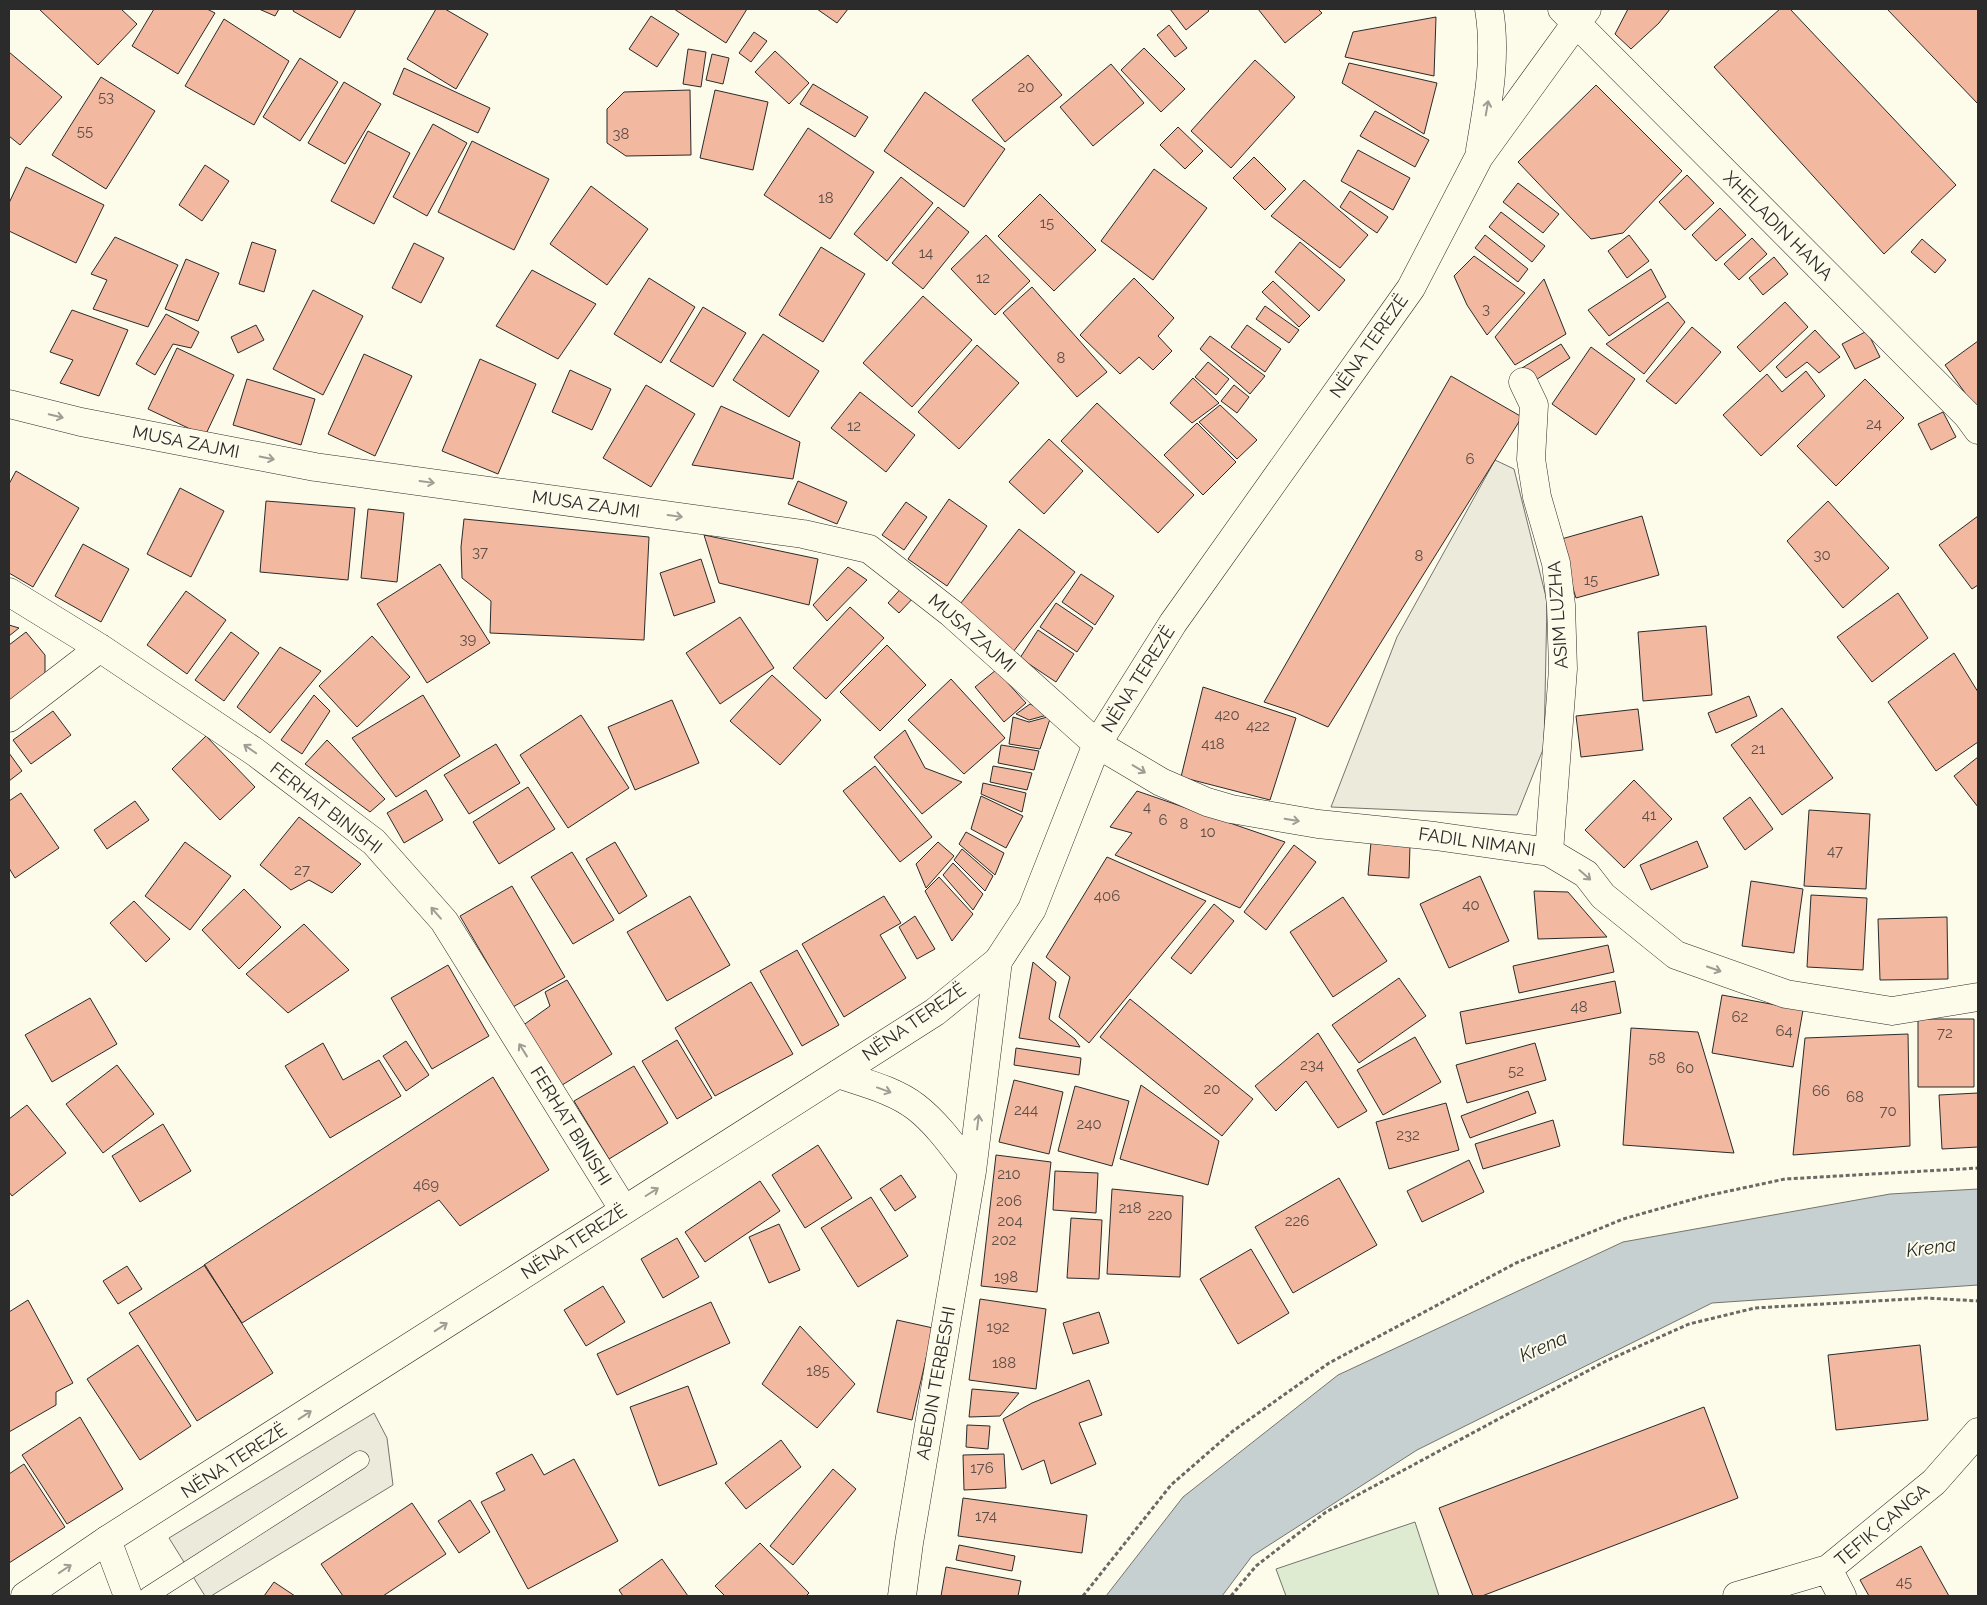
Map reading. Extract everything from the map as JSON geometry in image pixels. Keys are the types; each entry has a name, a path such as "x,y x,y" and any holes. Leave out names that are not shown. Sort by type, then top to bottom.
{"street":[{"path":"1479,156 1492,85 1489,9"},
{"name":"NËNA TEREZË","path":"25,1596 108,1540 936,1012 998,961 1032,909 1097,744 1173,623 1410,288 1479,156 1575,14"},
{"name":"XHELADIN HANA","path":"1575,14 1967,415 1978,430"},
{"name":"ASIM LUZHA","path":"1523,382 1534,405 1531,459 1537,497 1556,563 1561,605 1563,669 1549,852"},
{"name":"MUSA ZAJMI","path":"9,404 81,422 314,467 803,534 869,549 952,613 1097,744"},
{"name":"FERHAT BINISHI","path":"9,592 100,648 254,752 374,842 444,921 624,1210"},
{"path":"9,718 100,648"},
{"name":"FADIL NIMANI","path":"1097,744 1161,782 1207,802 1231,809 1318,824 1435,836 1549,852 1586,874 1603,896 1676,955 1786,994 1892,1011 1978,997"},
{"name":"ABEDIN TERBESHI","path":"902,1596 909,1543 972,1171 998,961"},
{"path":"838,1074 893,1093 915,1106 934,1123 972,1171"},
{"name":"TEFIK ÇANGA","path":"1737,1596 1828,1569 1934,1482 1978,1432"},
{"path":"108,1540 128,1596"},
{"path":"1828,1569 1842,1596"}],"lane":[{"path":"148,1596 360,1460"}],"path":[{"path":"1083,1596 1171,1485 1233,1431 1329,1363 1516,1262 1623,1219 1701,1197 1785,1179 1978,1168"},
{"path":"1231,1596 1256,1566 1326,1512 1597,1365 1690,1324 1755,1308 1926,1298 1978,1301"}],"green space":[{"path":"1415,1522 1439,1596 1286,1596 1276,1569"}],"shaded area":[{"path":"1495,460 1514,469 1547,601 1544,747 1517,815 1331,807 1397,637"},
{"path":"374,1413 387,1438 393,1485 211,1596 205,1596 169,1538"}],"water":[{"name":"Krena","path":"1978,1189 1978,1285 1712,1303 1417,1450 1252,1556 1222,1596 1106,1596 1183,1497 1338,1375 1623,1242 1890,1194"}],"building":[{"path":"39,9 121,9 137,24 98,65"},
{"path":"154,9 207,9 215,13 178,74 132,46"},
{"path":"259,9 279,9 275,16"},
{"path":"294,9 356,9 340,38 293,11"},
{"path":"436,9 445,9 488,34 456,89 407,59"},
{"path":"674,9 747,9 726,43"},
{"path":"817,9 848,9 837,23"},
{"path":"1170,9 1207,9 1209,11 1186,30"},
{"path":"1258,9 1318,9 1322,13 1285,43"},
{"path":"1628,9 1670,9 1659,23 1631,49 1615,34"},
{"path":"1780,9 1790,9 1956,185 1884,254 1714,67"},
{"path":"1887,9 1978,9 1978,104"},
{"path":"651,16 679,34 657,67 629,49"},
{"path":"1436,17 1434,76 1345,57 1353,32"},
{"path":"224,19 289,61 254,125 185,86"},
{"path":"1169,25 1187,48 1175,57 1157,35"},
{"path":"754,32 767,41 751,62 739,53"},
{"path":"1144,48 1185,89 1161,112 1121,70"},
{"path":"688,49 706,52 701,87 683,84"},
{"path":"775,51 809,83 789,104 755,72"},
{"path":"9,52 62,97 20,145 9,136"},
{"path":"712,54 729,58 723,84 706,80"},
{"path":"1028,55 1062,95 1005,142 972,100"},
{"path":"300,58 338,82 300,141 263,117"},
{"path":"1255,60 1295,97 1231,168 1191,131"},
{"path":"1349,63 1437,83 1424,134 1342,83"},
{"path":"1111,64 1144,103 1093,146 1060,107"},
{"path":"404,68 490,108 478,133 393,94"},
{"path":"101,77 155,111 106,189 52,155"},
{"path":"344,82 381,104 345,164 308,143"},
{"path":"813,84 868,117 855,137 800,104"},
{"path":"1596,85 1682,171 1623,233 1591,239 1518,162"},
{"path":"690,90 691,155 626,156 607,143 607,109 624,92"},
{"path":"715,90 768,102 753,170 700,158"},
{"path":"925,92 1005,149 964,207 884,151"},
{"path":"1375,111 1429,140 1415,167 1360,136"},
{"path":"433,124 467,143 427,216 393,197"},
{"path":"1178,127 1203,151 1185,169 1160,145"},
{"path":"808,128 874,172 830,239 764,195"},
{"path":"368,131 410,153 374,224 331,201"},
{"path":"472,141 549,179 514,250 438,212"},
{"path":"1358,150 1410,178 1393,210 1341,181"},
{"path":"1254,157 1286,189 1265,210 1233,178"},
{"path":"205,165 229,181 202,221 179,205"},
{"path":"26,167 104,205 76,263 9,231 9,203"},
{"path":"1154,169 1207,208 1153,280 1101,241"},
{"path":"1687,175 1714,203 1685,230 1659,202"},
{"path":"901,177 933,203 887,261 854,234"},
{"path":"1304,180 1368,235 1340,268 1271,216"},
{"path":"1518,183 1559,214 1543,233 1503,202"},
{"path":"591,186 648,229 607,285 550,244"},
{"path":"1350,191 1388,217 1377,233 1340,207"},
{"path":"1040,194 1096,250 1054,291 998,236"},
{"path":"938,207 969,232 923,289 892,263"},
{"path":"1720,208 1746,235 1716,261 1692,235"},
{"path":"1501,212 1545,246 1532,262 1489,227"},
{"path":"986,235 1030,281 995,315 951,269"},
{"path":"1485,235 1528,269 1518,282 1475,248"},
{"path":"1629,235 1649,261 1627,278 1608,251"},
{"path":"115,237 178,265 148,327 93,309 107,280 91,274"},
{"path":"1752,238 1767,254 1739,280 1724,264"},
{"path":"1922,239 1946,260 1935,273 1911,252"},
{"path":"252,242 276,250 264,292 239,284"},
{"path":"1300,242 1345,280 1319,311 1275,272"},
{"path":"414,243 444,258 421,303 392,288"},
{"path":"821,247 865,274 823,342 779,315"},
{"path":"1474,256 1525,293 1487,335 1467,305 1454,276"},
{"path":"1774,257 1788,274 1763,295 1749,278"},
{"path":"186,259 219,273 198,321 165,309"},
{"path":"1651,269 1666,297 1609,336 1588,310"},
{"path":"532,270 596,304 558,359 496,326"},
{"path":"649,278 695,307 661,363 614,334"},
{"path":"1134,278 1174,318 1158,336 1172,351 1153,370 1139,357 1120,374 1080,335"},
{"path":"1544,279 1566,334 1515,365 1495,337"},
{"path":"1273,281 1310,316 1299,327 1262,292"},
{"path":"1032,287 1107,372 1077,397 1003,313"},
{"path":"313,290 363,316 323,395 273,369"},
{"path":"923,296 972,340 912,407 863,363"},
{"path":"1668,302 1685,322 1644,374 1606,344"},
{"path":"1785,302 1808,327 1760,372 1737,347"},
{"path":"1265,306 1299,330 1289,343 1256,319"},
{"path":"703,307 746,333 713,387 670,361"},
{"path":"72,310 128,330 99,396 60,383 73,360 50,352"},
{"path":"166,314 199,332 191,348 173,344 155,375 136,364"},
{"path":"256,325 264,340 238,353 231,337"},
{"path":"1247,325 1281,349 1265,372 1231,347"},
{"path":"1692,327 1721,352 1676,404 1646,381"},
{"path":"1815,330 1840,357 1819,373 1807,362 1786,378 1776,367"},
{"path":"1867,331 1880,357 1855,369 1842,344"},
{"path":"763,334 819,371 789,417 733,380"},
{"path":"1210,336 1265,376 1250,394 1200,349"},
{"path":"1978,341 1978,411 1945,365"},
{"path":"1561,344 1570,358 1531,383 1522,368"},
{"path":"977,345 1019,383 959,449 918,412"},
{"path":"1591,347 1635,379 1596,435 1552,404"},
{"path":"177,348 234,375 205,436 148,409"},
{"path":"364,354 412,376 375,456 328,434"},
{"path":"480,359 536,384 498,474 442,451"},
{"path":"1208,362 1229,379 1216,395 1195,377"},
{"path":"570,370 611,389 592,430 552,412"},
{"path":"1806,371 1825,396 1761,456 1723,415 1767,374 1782,392"},
{"path":"1451,376 1522,417 1328,727 1294,712 1264,702"},
{"path":"1193,378 1219,403 1192,423 1170,403"},
{"path":"247,379 315,399 301,445 233,425"},
{"path":"1865,379 1904,418 1836,486 1797,446"},
{"path":"646,385 695,414 651,487 603,458"},
{"path":"1234,385 1249,397 1237,413 1221,401"},
{"path":"860,392 915,435 886,472 831,428"},
{"path":"1097,403 1194,495 1158,533 1061,441"},
{"path":"1220,405 1257,440 1237,459 1199,422"},
{"path":"721,406 800,442 793,479 692,465"},
{"path":"1943,412 1956,437 1931,450 1918,424"},
{"path":"1197,423 1236,462 1203,495 1164,455"},
{"path":"1049,439 1083,471 1044,514 1009,482"},
{"path":"16,471 79,508 33,587 9,573 9,484"},
{"path":"798,481 847,502 837,524 788,504"},
{"path":"180,488 224,511 191,577 147,554"},
{"path":"949,499 987,526 947,586 908,559"},
{"path":"266,501 355,508 348,580 260,572"},
{"path":"1828,501 1889,568 1843,608 1787,541"},
{"path":"906,502 927,517 904,550 882,535"},
{"path":"368,509 404,513 397,582 361,578"},
{"path":"1642,516 1659,575 1576,598 1558,540"},
{"path":"1978,516 1978,585 1972,589 1939,545"},
{"path":"464,519 649,537 644,640 490,633 491,601 462,578 461,547"},
{"path":"1019,529 1075,572 1013,652 957,608"},
{"path":"704,535 818,559 809,605 719,583"},
{"path":"83,544 129,569 101,622 55,596"},
{"path":"701,559 715,602 674,616 660,573"},
{"path":"440,564 490,643 427,683 377,604"},
{"path":"848,567 867,580 827,621 813,605"},
{"path":"1081,574 1114,596 1095,625 1062,602"},
{"path":"904,585 916,595 899,613 888,603"},
{"path":"186,591 226,620 187,674 147,645"},
{"path":"1898,593 1928,638 1872,682 1837,637"},
{"path":"1056,603 1093,628 1077,652 1040,627"},
{"path":"850,607 884,638 826,699 793,668"},
{"path":"740,617 774,668 720,704 686,653"},
{"path":"9,625 19,628 9,636"},
{"path":"1706,626 1712,695 1643,701 1638,632"},
{"path":"1038,630 1074,654 1056,682 1020,658"},
{"path":"26,632 45,655 45,679 9,707 9,645"},
{"path":"231,632 259,653 224,701 195,680"},
{"path":"372,636 410,677 357,727 319,686"},
{"path":"887,645 926,685 880,731 840,692"},
{"path":"280,647 321,671 270,733 237,707"},
{"path":"1954,653 1978,692 1978,742 1936,771 1888,702"},
{"path":"996,670 1026,703 1004,722 975,687"},
{"path":"772,675 821,720 780,765 730,721"},
{"path":"951,679 1005,738 964,774 908,720"},
{"path":"1203,687 1296,718 1270,800 1181,777"},
{"path":"314,695 330,711 302,754 281,740"},
{"path":"423,695 460,756 396,797 352,738"},
{"path":"1749,696 1757,716 1716,733 1708,713"},
{"path":"672,700 699,763 635,790 608,727"},
{"path":"1030,704 1051,714 1029,720 1016,714"},
{"path":"1782,708 1833,778 1782,815 1731,745"},
{"path":"1638,709 1643,750 1581,757 1576,716"},
{"path":"53,711 71,735 31,764 13,740"},
{"path":"581,715 629,788 568,828 520,755"},
{"path":"1051,716 1040,749 1009,744 1013,717 1029,722"},
{"path":"905,730 925,768 962,782 922,814 874,757"},
{"path":"206,736 255,787 220,820 172,769"},
{"path":"327,740 385,799 370,812 305,764"},
{"path":"496,744 520,783 469,814 444,775"},
{"path":"1001,745 1039,751 1034,770 998,763"},
{"path":"9,753 22,771 9,781"},
{"path":"1978,757 1978,807 1954,776"},
{"path":"875,766 932,837 900,862 843,791"},
{"path":"993,766 1032,773 1027,790 990,782"},
{"path":"1634,780 1672,819 1624,868 1585,830"},
{"path":"983,783 1026,793 1022,812 981,794"},
{"path":"528,787 555,829 499,864 473,822"},
{"path":"426,790 443,820 404,843 387,813"},
{"path":"1137,791 1285,842 1240,908 1115,855 1132,833 1110,827"},
{"path":"21,793 59,848 15,878 9,868 9,801"},
{"path":"981,796 1023,816 1006,848 971,829"},
{"path":"1750,797 1773,829 1745,850 1723,818"},
{"path":"135,801 149,820 107,849 94,830"},
{"path":"1809,810 1870,814 1866,889 1804,886"},
{"path":"299,817 361,864 332,893 309,880 291,890 260,865"},
{"path":"966,832 1004,853 995,875 959,844"},
{"path":"1697,841 1708,867 1651,890 1640,865"},
{"path":"185,842 231,876 190,930 145,896"},
{"path":"615,842 647,896 619,914 586,859"},
{"path":"938,842 954,856 926,888 916,864"},
{"path":"1371,842 1410,845 1409,878 1368,875"},
{"path":"1294,845 1316,862 1266,930 1244,912"},
{"path":"962,849 993,876 985,891 954,860"},
{"path":"572,852 614,920 573,944 531,877"},
{"path":"1107,857 1206,901 1089,1043 1059,1017 1070,977 1046,957"},
{"path":"953,863 983,894 973,910 943,875"},
{"path":"1480,876 1509,941 1449,968 1420,904"},
{"path":"939,877 973,914 952,941 925,891"},
{"path":"1751,881 1803,889 1794,953 1742,946"},
{"path":"512,886 565,977 513,1007 460,916"},
{"path":"244,889 281,927 239,969 202,930"},
{"path":"1534,891 1568,892 1607,937 1538,939"},
{"path":"1811,895 1867,898 1863,970 1807,967"},
{"path":"690,896 730,965 667,1001 627,932"},
{"path":"884,896 901,923 880,935 906,978 844,1017 802,944"},
{"path":"1343,897 1387,961 1333,997 1290,932"},
{"path":"134,901 170,939 146,962 110,923"},
{"path":"1214,904 1234,921 1191,974 1171,958"},
{"path":"915,916 935,949 917,959 899,927"},
{"path":"1947,917 1948,979 1880,980 1878,919"},
{"path":"304,924 349,970 288,1013 246,974"},
{"path":"1608,945 1614,972 1519,993 1513,966"},
{"path":"797,950 839,1025 802,1046 760,971"},
{"path":"1033,962 1056,982 1049,1019 1075,1039 1080,1047 1019,1038"},
{"path":"448,965 489,1036 432,1069 391,998"},
{"path":"1399,978 1426,1016 1359,1063 1332,1025"},
{"path":"567,980 612,1054 559,1087 522,1026 550,1006 545,992"},
{"path":"1615,981 1621,1013 1466,1044 1460,1012"},
{"path":"751,982 793,1054 715,1096 675,1028"},
{"path":"1722,995 1803,1010 1793,1067 1712,1053"},
{"path":"90,998 117,1044 52,1082 25,1035"},
{"path":"1130,999 1253,1099 1222,1136 1100,1037"},
{"path":"1918,1019 1974,1019 1974,1087 1918,1087"},
{"path":"1631,1028 1698,1032 1734,1153 1623,1145"},
{"path":"1318,1033 1367,1111 1338,1128 1306,1081 1276,1111 1255,1086"},
{"path":"1908,1034 1910,1146 1793,1155 1805,1038"},
{"path":"1415,1037 1441,1082 1383,1115 1357,1070"},
{"path":"677,1040 712,1098 677,1119 642,1061"},
{"path":"406,1041 429,1075 406,1091 383,1056"},
{"path":"323,1043 343,1080 379,1060 401,1096 330,1138 285,1066"},
{"path":"1535,1043 1546,1080 1467,1103 1456,1065"},
{"path":"1016,1048 1081,1058 1079,1075 1014,1065"},
{"path":"117,1065 154,1114 103,1153 66,1104"},
{"path":"634,1066 668,1123 609,1159 574,1101"},
{"path":"493,1077 549,1170 460,1226 439,1200 242,1323 204,1265"},
{"path":"1014,1080 1063,1092 1049,1154 999,1142"},
{"path":"1141,1085 1219,1141 1208,1185 1120,1159"},
{"path":"1075,1086 1129,1101 1112,1166 1058,1151"},
{"path":"1528,1091 1536,1113 1470,1138 1461,1116"},
{"path":"1978,1093 1978,1147 1942,1149 1939,1095"},
{"path":"1446,1103 1459,1150 1389,1169 1376,1122"},
{"path":"27,1105 66,1153 12,1196 9,1192 9,1119"},
{"path":"1553,1120 1560,1146 1483,1169 1475,1144"},
{"path":"163,1124 191,1171 140,1202 112,1156"},
{"path":"818,1145 852,1198 805,1228 772,1175"},
{"path":"996,1155 1051,1162 1037,1292 981,1286"},
{"path":"1469,1160 1484,1192 1422,1222 1407,1191"},
{"path":"1055,1171 1098,1173 1096,1213 1053,1210"},
{"path":"901,1175 916,1197 895,1211 880,1189"},
{"path":"1339,1178 1377,1245 1293,1293 1255,1227"},
{"path":"760,1181 780,1211 705,1262 685,1232"},
{"path":"1112,1189 1183,1196 1180,1277 1107,1274"},
{"path":"871,1197 908,1256 858,1287 821,1228"},
{"path":"1071,1218 1102,1220 1099,1279 1067,1278"},
{"path":"779,1224 800,1270 769,1283 749,1237"},
{"path":"677,1238 699,1277 663,1298 641,1259"},
{"path":"1251,1249 1289,1313 1238,1344 1200,1279"},
{"path":"205,1265 273,1373 197,1421 129,1313"},
{"path":"127,1266 142,1289 118,1304 103,1281"},
{"path":"603,1286 625,1322 586,1346 564,1310"},
{"path":"980,1299 1046,1309 1036,1389 969,1380"},
{"path":"28,1300 73,1383 56,1392 56,1405 9,1432 9,1312"},
{"path":"711,1302 730,1343 617,1395 597,1354"},
{"path":"1099,1312 1109,1343 1073,1354 1063,1323"},
{"path":"897,1320 933,1328 912,1420 877,1412"},
{"path":"800,1326 855,1384 817,1428 762,1384"},
{"path":"138,1345 191,1426 140,1460 87,1379"},
{"path":"1920,1345 1928,1420 1836,1430 1828,1355"},
{"path":"1089,1380 1102,1415 1079,1423 1096,1464 1051,1484 1044,1460 1022,1470 1003,1419 1032,1403"},
{"path":"688,1386 717,1464 659,1486 630,1407"},
{"path":"972,1389 1019,1393 1000,1416 969,1417"},
{"path":"1704,1407 1738,1498 1482,1596 1473,1596 1439,1508"},
{"path":"80,1417 123,1489 67,1524 22,1455"},
{"path":"967,1425 990,1426 988,1449 966,1447"},
{"path":"781,1440 801,1467 746,1509 725,1483"},
{"path":"532,1454 544,1475 574,1459 618,1541 528,1589 481,1502 505,1490 496,1473"},
{"path":"1004,1454 1006,1488 964,1490 963,1455"},
{"path":"24,1464 65,1527 9,1563 9,1474"},
{"path":"833,1469 856,1489 793,1565 770,1546"},
{"path":"963,1498 1087,1515 1082,1553 958,1536"},
{"path":"470,1500 490,1532 459,1553 438,1521"},
{"path":"412,1503 446,1554 383,1596 343,1596 321,1564"},
{"path":"760,1543 809,1593 806,1596 725,1596 715,1586"},
{"path":"959,1545 1015,1556 1012,1571 956,1560"},
{"path":"1921,1546 1949,1596 1869,1596 1860,1580"},
{"path":"662,1559 688,1596 623,1596 619,1590"},
{"path":"946,1567 1021,1581 1018,1596 941,1596"},
{"path":"274,1582 295,1596 264,1596"}]}
